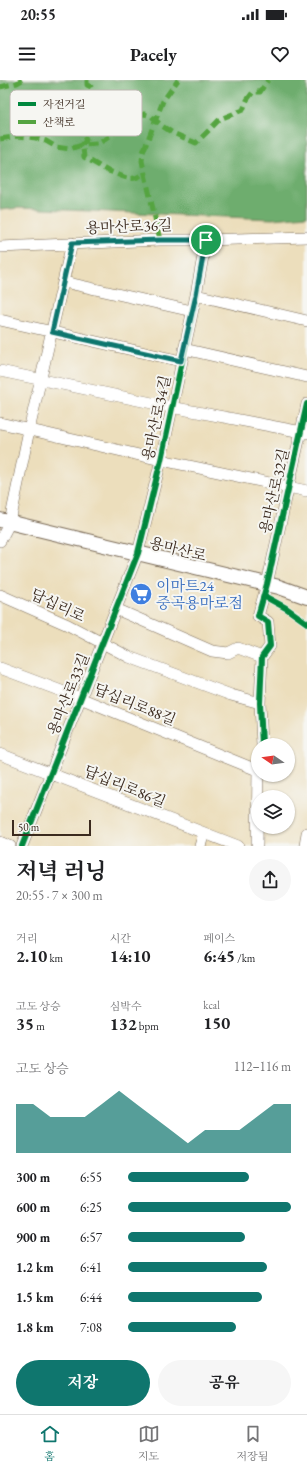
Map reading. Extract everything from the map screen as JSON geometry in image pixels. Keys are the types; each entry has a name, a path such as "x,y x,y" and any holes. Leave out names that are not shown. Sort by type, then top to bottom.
{"main road":[{"name":"용마산로","path":"5,521 273,586 307,597"},
{"path":"273,586 307,608"}],"street":[{"name":"용마산로36길","path":"0,247 160,240 307,237"},
{"name":"용마산로34길","path":"138,553 161,460 171,407 196,295 206,240"},
{"name":"용마산로36길","path":"5,521 29,430 72,243"},
{"path":"64,282 192,311"},
{"path":"196,295 307,321"},
{"path":"0,320 181,361"},
{"path":"184,349 307,377"},
{"path":"0,371 171,407 304,432"},
{"name":"용마산로32길","path":"262,657 270,646 268,622 258,616 273,586 288,487 304,432 307,404"},
{"path":"0,423 29,430"},
{"name":"용마산로34길","path":"29,430 161,460"},
{"name":"용마산로32길","path":"161,460 288,487"},
{"path":"288,487 307,491"},
{"path":"0,541 5,521"},
{"name":"용마산로33길","path":"22,846 138,553"},
{"name":"답십리로","path":"0,595 68,625 102,643"},
{"path":"116,609 212,651 228,653 238,648 262,657 260,703 262,738"},
{"name":"용마산로33길","path":"102,643 129,657 231,695 260,703"},
{"name":"답십리로88길","path":"0,668 80,698 251,766"},
{"name":"답십리로86길","path":"0,754 238,846"},
{"path":"257,846 258,782"},
{"path":"200,846 204,833"},
{"path":"305,846 307,833"},
{"path":"0,842 10,846"}],"green space":[{"path":"0,80 307,80 307,216 272,219 19,208 0,210"}],"marked path":[{"path":"0,87 17,83 22,80"},
{"path":"87,80 87,85 91,87 92,90"},
{"path":"160,240 142,161 143,152 163,101 178,80"},
{"path":"142,114 151,116 173,133 196,143 220,119 243,110 247,100 253,92 260,92 268,80"},
{"path":"0,139 18,136"},
{"path":"18,136 36,138 46,141 56,147 70,149 82,145 97,144 110,136"},
{"path":"83,136 86,140 82,145 84,157 108,171 124,177 132,178 146,175"}],"cycle path":[{"path":"22,846 138,553 161,460 196,295 206,240"},
{"path":"262,738 260,703 262,657 270,646 268,622 258,616 267,584 307,404"},
{"path":"264,596 286,608 307,623"}],"place":[{"name":"이마트24 중곡용마로점","path":"141,594"}],"route":[{"path":"206,240 196,295 181,361 52,332 72,243 206,240"}]}
